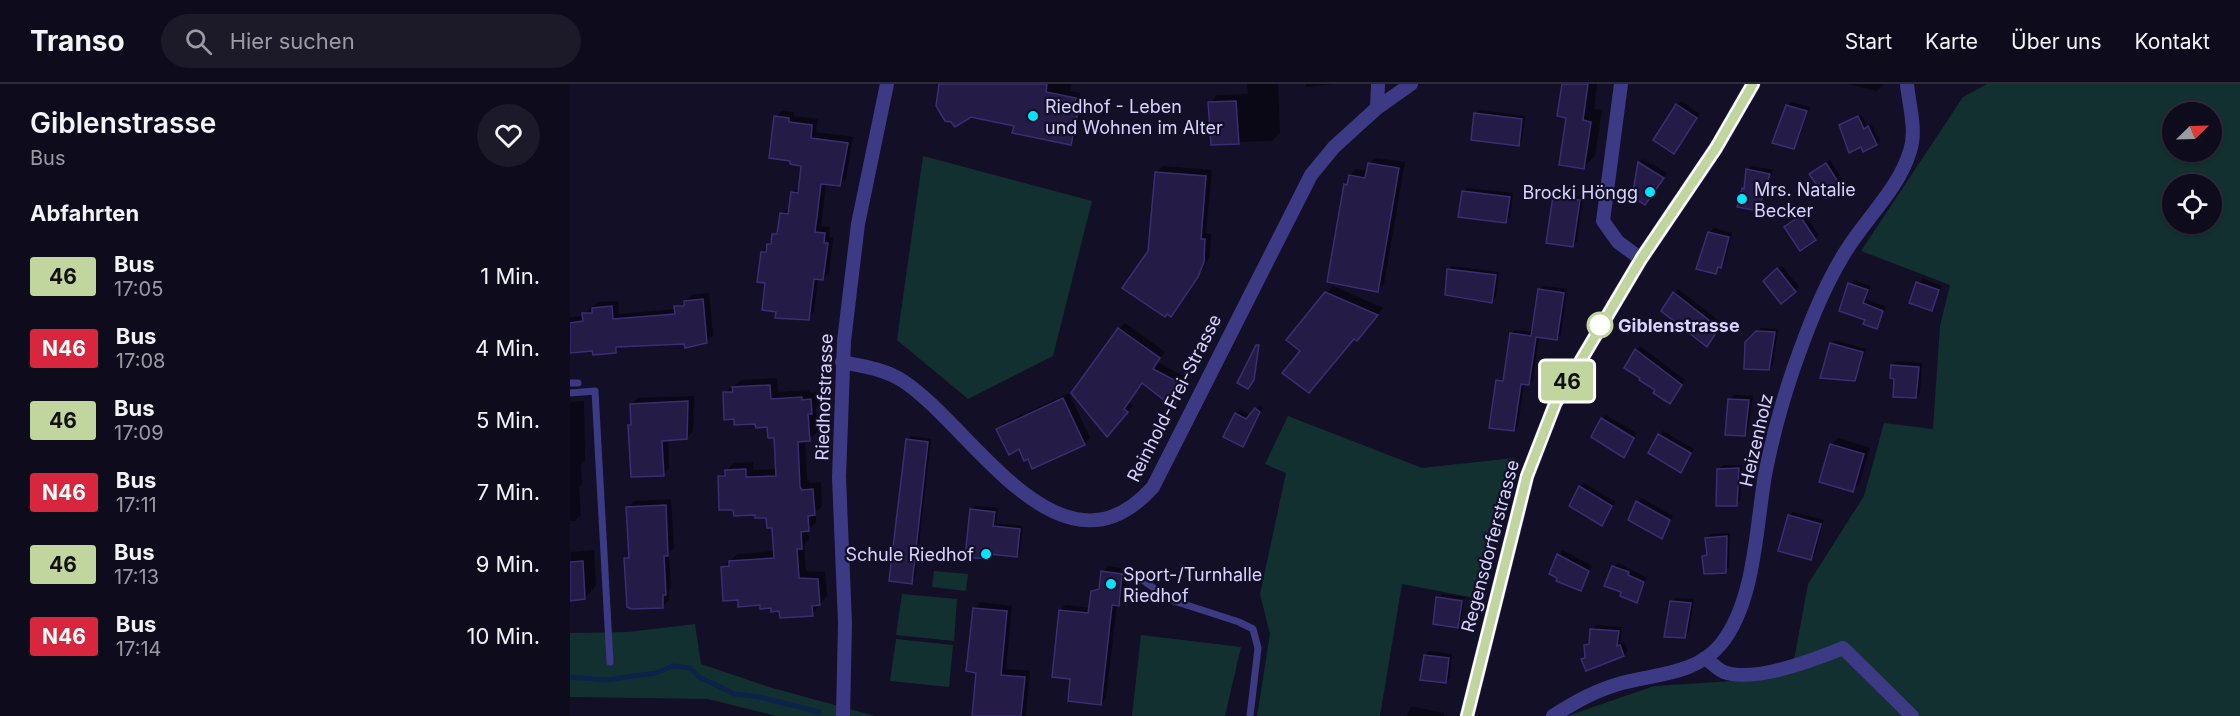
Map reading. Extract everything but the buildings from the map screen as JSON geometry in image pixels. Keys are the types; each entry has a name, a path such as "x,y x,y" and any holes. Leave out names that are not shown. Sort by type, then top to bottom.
{"street":[{"name":"Riedhofstrasse","path":"843,716 845,623 839,477 842,362 858,224 886,84"},
{"path":"1377,108 1378,84"},
{"name":"Reinhold-Frei-Strasse","path":"842,362 873,368 902,380 924,397 1011,484 1052,511 1092,520 1120,514 1134,506 1153,487 1311,175 1334,147 1377,108 1411,84"},
{"path":"1621,84 1603,221 1618,242 1641,259"},
{"name":"Regensdorferstrasse","path":"1467,716 1527,476 1539,440 1566,384 1641,259 1716,148 1753,84"},
{"name":"Heizenholz","path":"1553,716 1581,698 1621,684 1672,673 1705,658 1720,646 1740,610 1748,582 1775,424 1813,313 1844,254 1896,179 1910,152 1914,131 1907,84"},
{"path":"1705,658 1724,672 1759,674 1799,666 1843,648 1912,716"}],"lane":[{"path":"570,393 595,391 610,662"},
{"path":"1135,574 1171,600 1239,622 1252,630 1258,648 1250,716"}],"green space":[{"path":"1987,84 2240,84 2240,716 1567,716 1654,686 1765,679 1794,660 1808,584 1864,496 1884,423 1933,429 1940,326 1950,285 1861,251 1963,97"},
{"path":"923,156 1092,201 1053,356 968,399 897,340"},
{"path":"1288,416 1422,468 1514,458 1480,599 1402,584 1380,716 1257,716 1270,634 1260,594 1286,473 1265,464"},
{"path":"934,571 968,574 966,591 932,587"},
{"path":"902,594 957,599 954,641 896,635"},
{"path":"695,624 701,664 769,687 875,716 776,716 708,699 570,697 570,633 628,632"},
{"path":"1141,635 1241,647 1225,716 1132,716"},
{"path":"896,639 953,645 949,687 890,681"}],"waterway":[{"path":"570,677 605,680 656,673 673,666 690,668 699,677 735,694 759,697 819,712"}],"bus line":[{"name":"46","path":"1467,716 1527,476 1539,440 1555,404 1657,232 1716,148 1753,84"}],"place":[{"name":"Riedhof - Leben und Wohnen im Alter","path":"1033,116"},
{"name":"Brocki Höngg","path":"1650,192"},
{"name":"Mrs. Natalie Becker","path":"1742,199"},
{"name":"Giblenstrasse","path":"1600,325"},
{"name":"Schule Riedhof","path":"986,554"},
{"name":"Sport-/Turnhalle Riedhof","path":"1111,584"}]}
